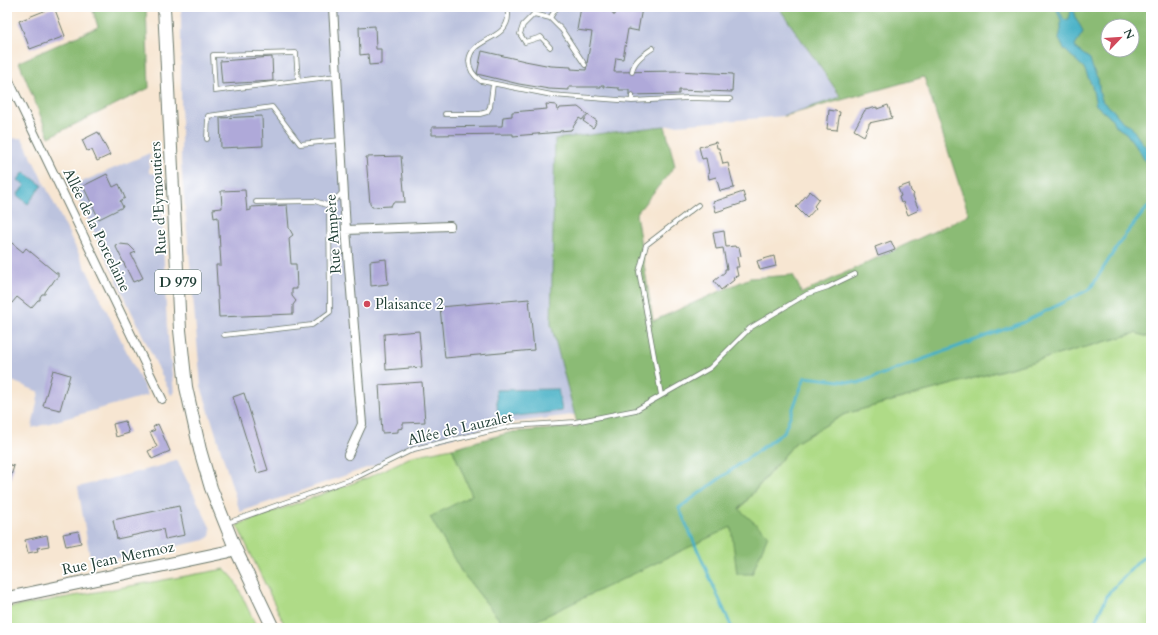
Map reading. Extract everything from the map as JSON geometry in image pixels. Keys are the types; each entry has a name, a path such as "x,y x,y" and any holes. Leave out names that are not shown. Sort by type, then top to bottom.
{"main road":[{"name":"Rue d'Eymoutiers","path":"164,7 180,330 186,387 200,450 211,488 235,548"},
{"name":"Rue Jean Mermoz","path":"7,598 226,552 235,548"},
{"name":"D 979","path":"235,548 273,628"}],"street":[{"name":"Rue Ampère","path":"333,7 346,230 362,424 348,456"},
{"name":"Allée de la Porcelaine","path":"7,74 9,81 162,399"},
{"path":"346,230 450,226"}],"lane":[{"path":"507,7 508,18 502,30 476,46 471,51 469,65 474,76 481,81 552,96 632,102 688,98 730,99"},
{"path":"532,7 534,14"},
{"path":"550,18 557,7"},
{"path":"534,14 550,18 562,30 585,65"},
{"path":"534,14 523,25 520,34 525,42 541,37 550,47"},
{"path":"632,72 633,65 640,57 653,48"},
{"path":"298,81 296,53 213,55 215,91 298,81 337,76"},
{"path":"445,114 480,114 487,112 490,107 493,84"},
{"path":"632,95 632,102"},
{"path":"207,139 208,116 272,107 300,144 341,140"},
{"path":"224,335 312,325 330,312 329,206 344,191"},
{"path":"256,202 315,201 329,206"},
{"path":"661,395 639,272 646,245 698,205"},
{"name":"Allée de Lauzalet","path":"225,524 357,477 414,449 512,426 575,422 636,410 710,368 750,328 807,294 828,287 855,274"}],"shaded area":[{"path":"181,7 777,7 782,12 841,98 784,116 665,126 555,139 580,414 507,423 410,448 375,465 240,512 201,386 181,163"},
{"path":"22,138 148,395 32,428 39,392 7,379 7,139"},
{"path":"150,153 149,173 160,174 167,327 174,393 171,395 72,186"},
{"path":"177,460 211,529 210,536 205,540 91,564 78,487 164,465"}],"green space":[{"path":"92,7 146,7 149,88 49,137 19,62 98,27"},
{"path":"777,7 1151,7 1151,338 1136,333 845,414 795,443 739,509 768,535 752,574 737,574 731,527 521,628 506,628 461,571 430,517 472,495 452,448 512,432 578,427 551,324 555,139 665,126 675,166 636,214 653,321 750,278 793,275 802,293 969,215 924,77 784,116 841,97"},
{"path":"1136,333 1151,338 1151,628 520,628 739,510 795,443 845,414"},
{"path":"452,448 472,495 431,518 461,571 506,628 286,628 237,525 367,478 413,456"},
{"path":"225,569 234,579 257,628 7,628 7,608"}],"water":[{"path":"1056,7 1058,7 1064,20 1069,19 1072,7 1075,7 1074,14 1083,32 1075,45 1076,49 1090,59 1098,79 1100,95 1103,102 1112,109 1123,122 1130,125 1151,153 1151,172 1140,152 1126,133 1115,126 1112,119 1096,105 1092,86 1084,68 1064,49 1059,39 1061,21"},
{"path":"24,172 42,185 28,204 17,195 25,185 18,180"},
{"path":"558,389 562,411 498,418 496,390"}],"building":[{"path":"54,7 65,36 30,49 19,21"},
{"path":"581,7 613,12 613,15 615,15 616,7 642,8 638,31 628,29 623,59 616,58 614,72 678,71 733,74 732,92 679,90 679,94 629,95 629,90 604,87 604,85 601,85 601,87 569,87 569,90 549,89 519,84 477,74 482,51 551,66 571,67 571,69 586,70 592,32 577,30"},
{"path":"375,26 376,49 381,49 381,64 369,65 368,54 360,55 359,27"},
{"path":"272,57 273,81 222,84 220,61"},
{"path":"546,104 556,105 557,110 560,108 578,107 587,114 582,120 579,118 571,130 560,132 513,136 513,134 432,135 432,127 502,126 503,117 512,116 512,112 547,109"},
{"path":"888,105 892,118 869,123 864,136 854,130 865,110 877,107 877,109"},
{"path":"829,110 840,112 837,130 827,129"},
{"path":"588,115 597,121 593,128 583,121"},
{"path":"262,116 263,146 221,148 220,118"},
{"path":"98,132 110,155 97,161 92,150 87,151 82,140"},
{"path":"716,142 723,164 728,163 734,188 720,191 716,177 709,179 706,158 702,159 699,147"},
{"path":"401,156 405,202 393,202 391,206 372,207 370,204 366,157"},
{"path":"107,174 113,187 119,184 125,198 120,201 123,207 99,219 83,186"},
{"path":"909,184 919,210 908,215 903,202 901,203 899,197 901,196 898,188"},
{"path":"245,190 247,211 251,210 251,207 287,205 289,228 293,235 289,238 291,264 296,264 297,289 292,289 292,296 296,301 293,305 293,314 219,317 216,265 221,265 218,217 214,218 213,209 222,208 221,191"},
{"path":"810,191 819,199 814,206 816,208 807,218 796,207"},
{"path":"743,192 746,202 716,212 713,202"},
{"path":"724,231 726,247 739,247 741,256 737,257 739,267 736,267 738,276 733,277 734,280 721,290 714,281 725,272 725,269 727,269 723,248 716,249 713,233"},
{"path":"7,239 23,252 26,248 56,273 58,273 58,278 56,278 45,294 42,294 40,300 38,300 31,308 17,297 7,309"},
{"path":"891,241 895,250 878,256 875,247"},
{"path":"115,245 129,245 136,252 131,254 143,278 133,282"},
{"path":"774,256 776,266 760,270 757,261"},
{"path":"386,259 388,284 371,286 370,261"},
{"path":"529,299 534,350 445,358 440,307"},
{"path":"419,331 422,367 386,370 384,334"},
{"path":"53,370 70,375 60,410 43,406"},
{"path":"422,382 425,422 403,423 403,428 398,429 398,432 382,433 379,385"},
{"path":"244,393 268,470 257,473 233,397"},
{"path":"125,421 129,433 116,437 113,424"},
{"path":"158,424 170,451 152,459 148,451 157,447 150,432 155,430 153,427"},
{"path":"7,464 14,466 7,489"},
{"path":"179,506 185,535 165,539 163,529 117,539 113,520"},
{"path":"78,531 81,543 66,546 63,534"},
{"path":"47,535 49,546 37,548 38,551 28,553 25,540"}],"waterway":[{"path":"732,628 679,508 784,432 805,377 858,383 1022,323 1090,289 1122,239 1151,203"},
{"path":"1092,628 1108,594 1139,561 1151,552"}],"place":[{"name":"Plaisance 2","path":"367,304"}]}
